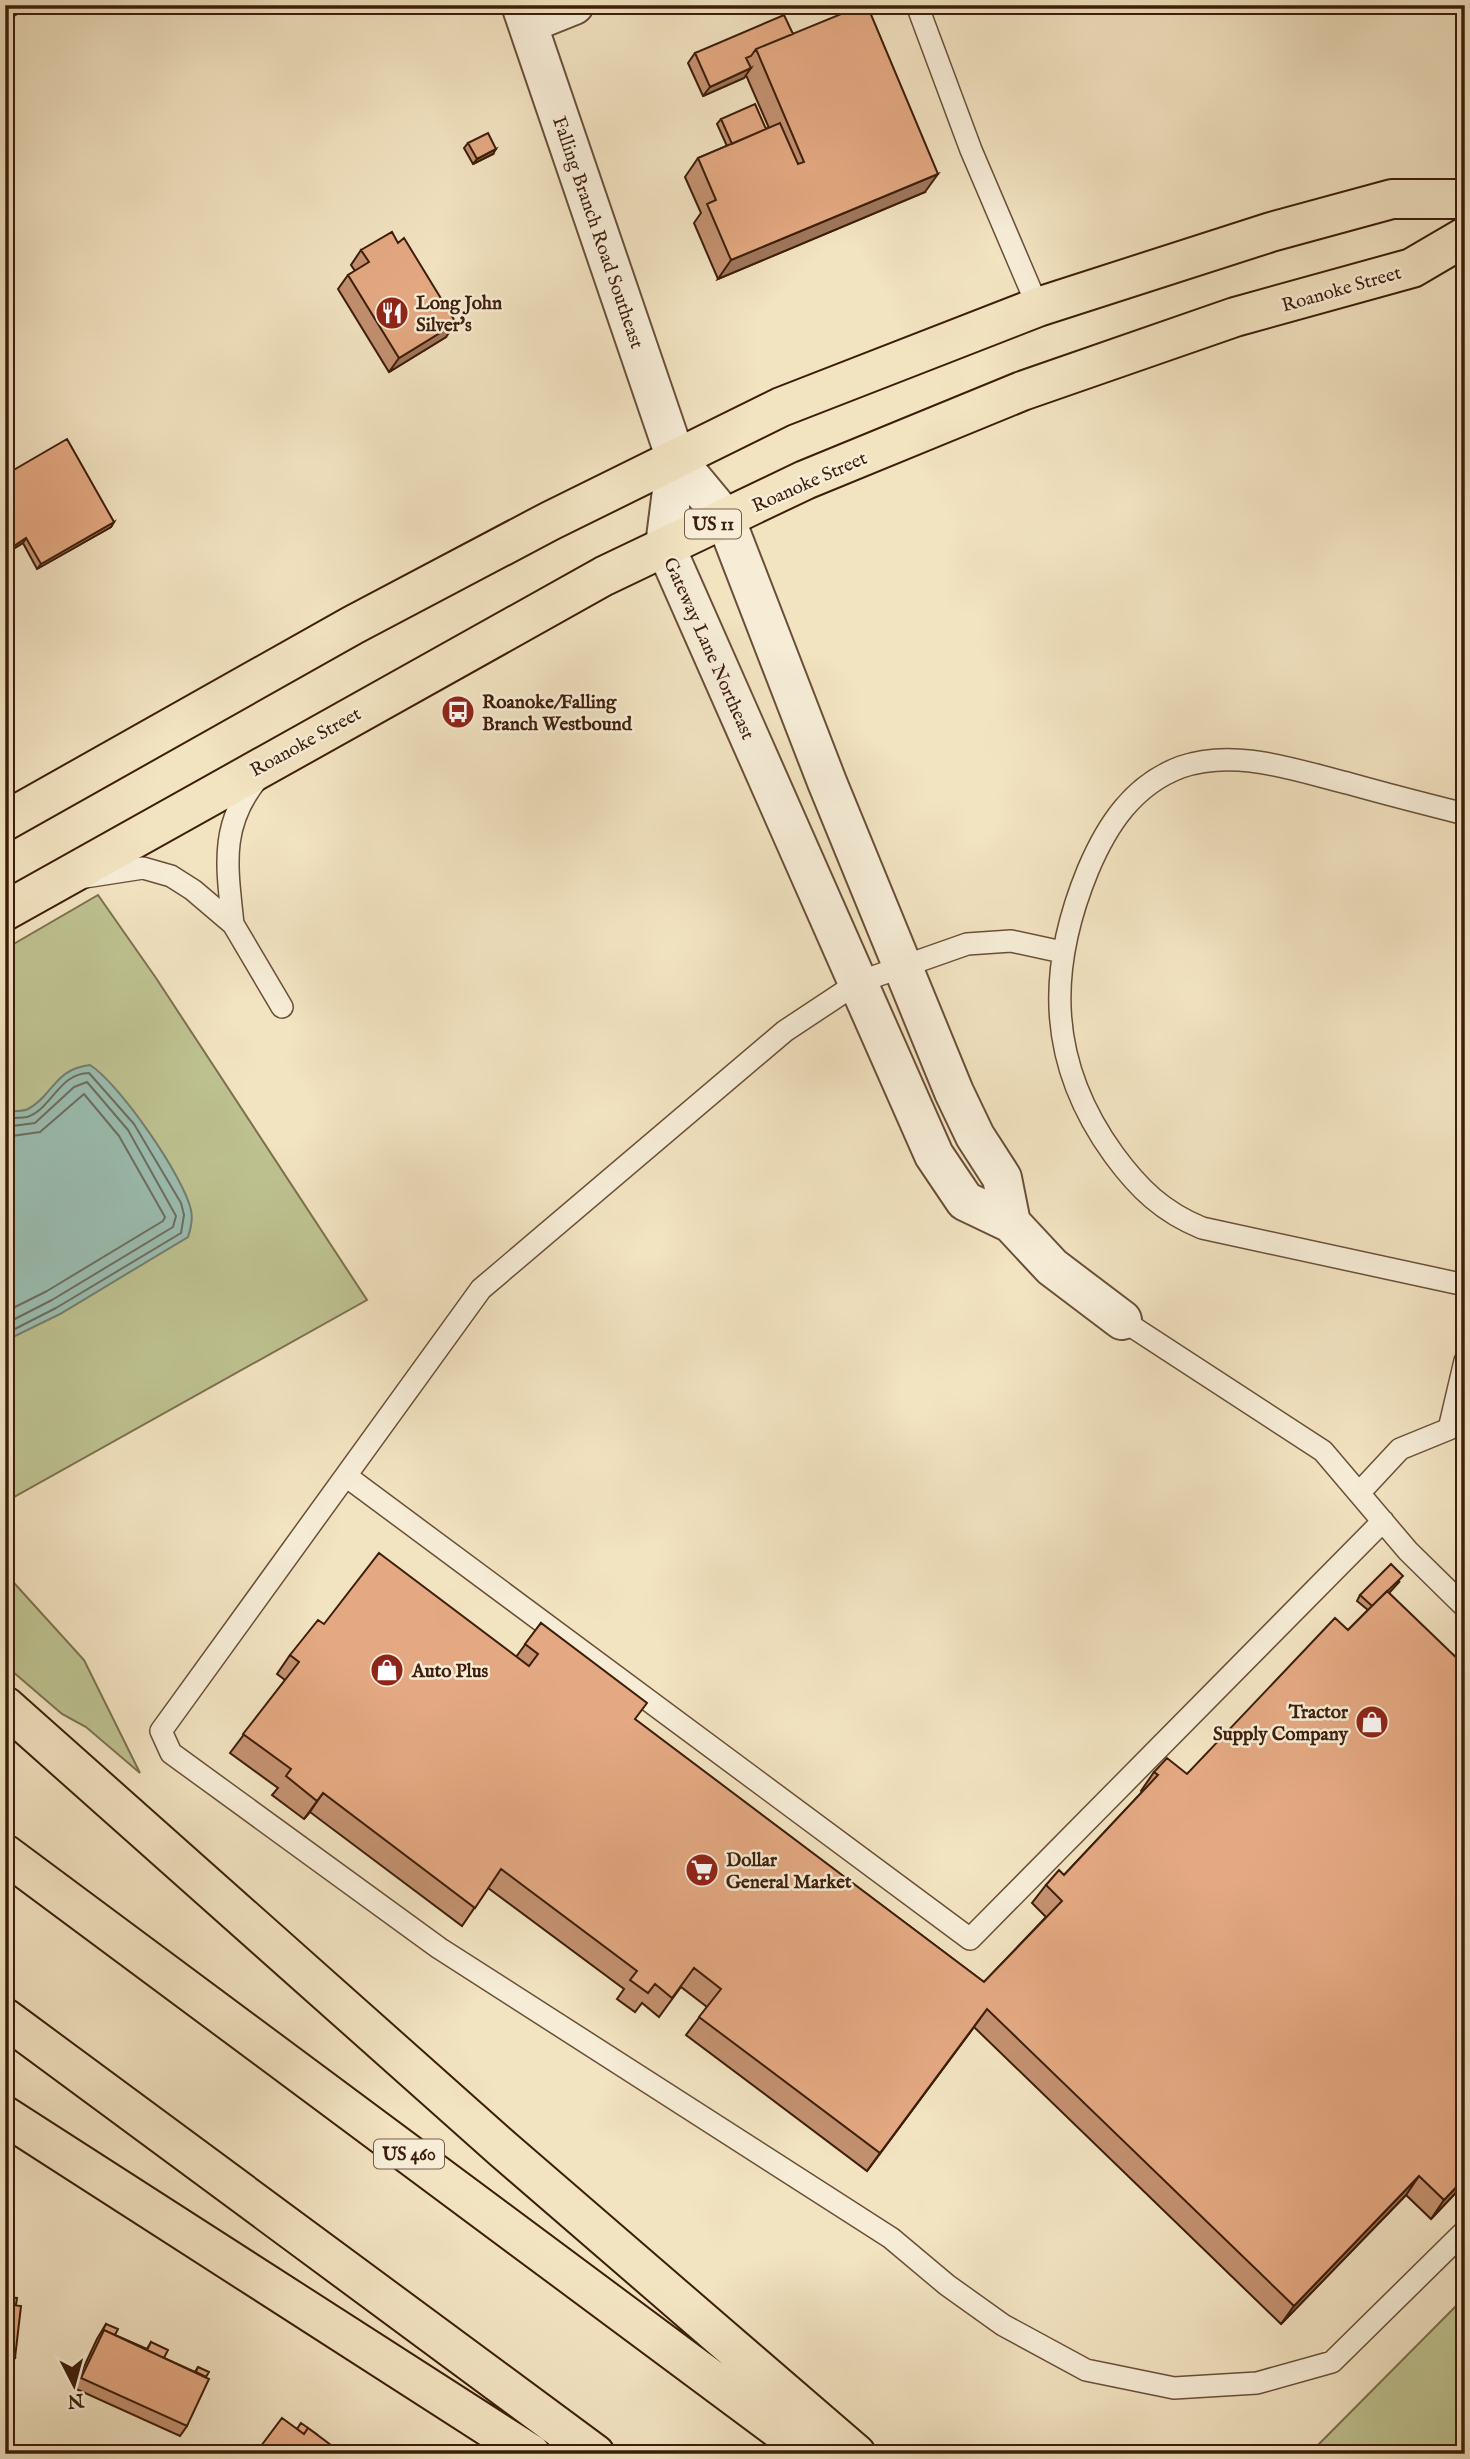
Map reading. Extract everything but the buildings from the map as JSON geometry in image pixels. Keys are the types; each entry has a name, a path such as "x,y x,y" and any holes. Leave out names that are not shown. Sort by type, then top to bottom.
{"main road":[{"path":"5,821 353,625 781,407 1038,307 1271,232 1392,199 1465,199"},
{"name":"Roanoke Street","path":"5,911 274,758 604,576 805,480 1022,391 1235,317 1412,268 1465,237"},
{"path":"5,1706 504,2150 856,2454"},
{"name":"US 460","path":"5,1854 812,2454"},
{"path":"5,2018 595,2454"},
{"path":"5,2116 531,2454"}],"street":[{"path":"525,14 574,5"},
{"name":"Falling Branch Road Southeast","path":"525,14 676,459"},
{"path":"676,459 726,518 827,782 954,1092 975,1136 1002,1178 1011,1223"},
{"name":"Gateway Lane Northeast","path":"676,459 664,546 700,631 768,775 934,1155 965,1201 1011,1223 1052,1267 1122,1320"}],"lane":[{"path":"916,5 971,150 1038,307"},
{"path":"233,924 227,866 229,834 243,796 274,758"},
{"path":"1465,814 1265,762 1224,759 1181,767 1142,788 1115,816 1083,881 1062,952 1060,1028 1068,1068 1083,1107 1105,1142 1152,1201 1177,1218 1202,1228 1465,1285"},
{"path":"43,889 93,875 143,868 171,876 233,924 282,1007"},
{"path":"1062,952 1011,941 967,944 859,982 785,1031 481,1289 162,1731 171,1753 439,1948 891,2238 947,2285 1003,2325 1086,2370 1174,2388 1257,2383 1332,2362 1465,2231"},
{"path":"1122,1320 1323,1451 1408,1551 1465,1607"},
{"path":"1359,1493 1400,1449 1457,1430 1465,1361"},
{"path":"346,1476 970,1940 1382,1521"}],"green space":[{"path":"98,895 156,978 367,1300 5,1502 5,949"},
{"path":"5,1573 84,1660 140,1773 86,1727 62,1714 5,1665"},
{"path":"1465,2297 1465,2454 1309,2454"}],"water":[{"path":"90,1065 133,1110 164,1154 191,1210 189,1234 60,1314 5,1341 5,1111 28,1109 61,1077"}],"place":[{"name":"Long John Silver's","path":"392,313"},
{"name":"Roanoke/Falling Branch Westbound","path":"458,712"},
{"name":"Auto Plus","path":"387,1670"},
{"name":"Tractor Supply Company","path":"1372,1722"},
{"name":"Dollar General Market","path":"702,1870"}]}
